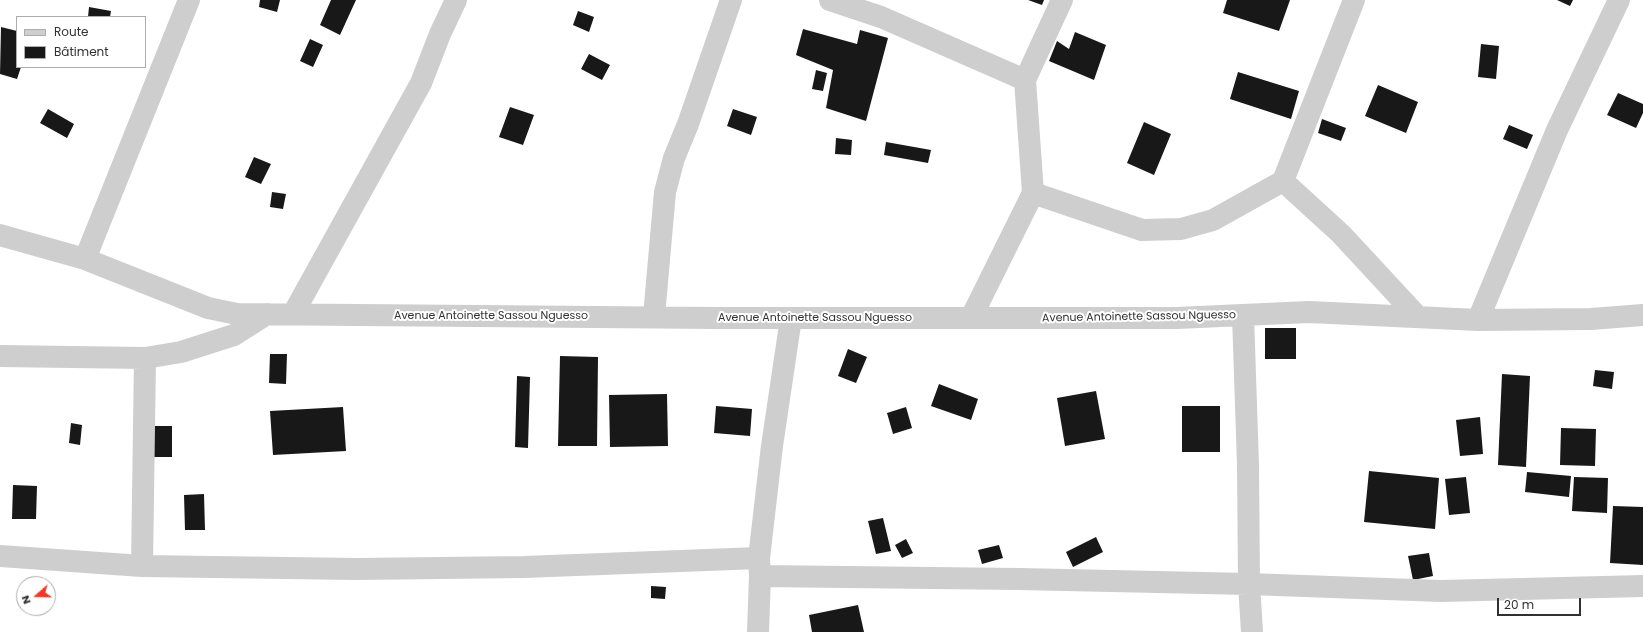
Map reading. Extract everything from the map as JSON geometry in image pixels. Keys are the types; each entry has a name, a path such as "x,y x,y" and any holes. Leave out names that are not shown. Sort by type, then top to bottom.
{"street":[{"path":"85,259 189,0"},
{"path":"293,314 421,82 440,34 456,0"},
{"path":"654,316 665,192 674,158 688,124 731,0"},
{"path":"830,0 881,17 1025,80"},
{"path":"971,318 1033,192 1025,80 1062,0"},
{"path":"1033,192 1142,230 1181,229 1213,220 1283,181 1354,0"},
{"path":"1478,320 1557,130 1619,0"},
{"path":"1283,181 1341,234 1417,316"},
{"name":"Avenue Antoinette Sassou Nguesso","path":"0,236 85,259 208,308 237,314 791,318 1177,318 1309,312 1478,320 1591,319 1643,315"},
{"path":"0,356 145,358 181,352 234,335 267,314"},
{"path":"1243,315 1248,465 1249,584 1252,632"},
{"path":"758,632 759,567 772,446 791,318"},
{"path":"142,566 145,358"},
{"path":"0,556 142,566 357,569 759,567 1027,579 1249,584 1441,591 1643,586"}],"building":[{"path":"260,0 280,0 277,12 259,7"},
{"path":"331,0 356,0 340,35 320,25"},
{"path":"1028,0 1044,0 1042,5"},
{"path":"1227,0 1290,0 1279,31 1223,13"},
{"path":"1557,0 1573,0 1570,6"},
{"path":"89,7 111,11 110,16 88,16"},
{"path":"578,11 594,17 589,32 573,25"},
{"path":"1,27 16,31 16,68 21,68 17,79 0,74"},
{"path":"803,29 857,44 860,30 888,38 866,121 826,108 833,70 796,55"},
{"path":"1075,32 1106,45 1094,80 1049,61 1057,41 1069,49"},
{"path":"310,39 323,45 313,67 300,61"},
{"path":"1481,44 1499,46 1496,79 1478,77"},
{"path":"589,54 610,65 602,80 581,69"},
{"path":"816,70 827,73 823,91 812,89"},
{"path":"1238,72 1299,91 1291,119 1230,99"},
{"path":"1378,85 1418,102 1406,133 1365,116"},
{"path":"1618,93 1643,104 1643,113 1636,128 1607,115"},
{"path":"510,107 534,115 523,145 499,137"},
{"path":"48,109 74,124 67,138 40,123"},
{"path":"733,109 757,117 751,135 727,126"},
{"path":"1322,119 1346,128 1341,141 1318,133"},
{"path":"1144,122 1171,134 1154,175 1127,163"},
{"path":"1509,125 1533,135 1527,149 1503,139"},
{"path":"836,138 852,140 851,155 835,154"},
{"path":"886,142 931,150 928,163 884,155"},
{"path":"254,157 271,164 261,184 245,177"},
{"path":"272,192 286,194 283,209 270,207"},
{"path":"1265,328 1296,328 1296,359 1265,359"},
{"path":"848,349 867,357 856,383 838,376"},
{"path":"270,354 287,354 286,384 269,383"},
{"path":"560,356 598,357 597,446 558,446"},
{"path":"1595,370 1614,372 1612,389 1593,386"},
{"path":"1502,374 1530,376 1526,467 1498,465"},
{"path":"517,376 530,377 528,448 515,447"},
{"path":"939,384 978,399 971,420 931,406"},
{"path":"1096,391 1105,439 1065,446 1057,398"},
{"path":"667,394 668,446 610,447 609,395"},
{"path":"716,406 752,409 750,436 714,433"},
{"path":"1182,406 1220,406 1220,452 1182,452"},
{"path":"343,407 346,451 273,455 270,411"},
{"path":"906,407 912,428 893,434 887,413"},
{"path":"1480,417 1483,454 1460,456 1456,420"},
{"path":"71,423 82,425 80,445 69,443"},
{"path":"147,426 172,426 172,457 147,457"},
{"path":"1561,428 1596,429 1595,466 1560,465"},
{"path":"1369,471 1439,478 1435,529 1364,522"},
{"path":"1527,472 1571,476 1569,497 1525,492"},
{"path":"1466,477 1470,513 1449,515 1445,479"},
{"path":"1574,477 1608,478 1607,513 1572,511"},
{"path":"13,485 37,486 36,519 12,519"},
{"path":"204,494 205,530 185,530 184,495"},
{"path":"1613,506 1643,507 1643,565 1610,563"},
{"path":"883,518 891,551 876,554 868,521"},
{"path":"1096,537 1103,552 1073,567 1066,552"},
{"path":"906,539 913,553 902,558 895,545"},
{"path":"999,545 1003,558 982,564 978,550"},
{"path":"1429,553 1433,576 1413,580 1408,556"},
{"path":"651,586 666,587 665,599 651,598"},
{"path":"858,605 864,632 812,632 809,615"}]}
